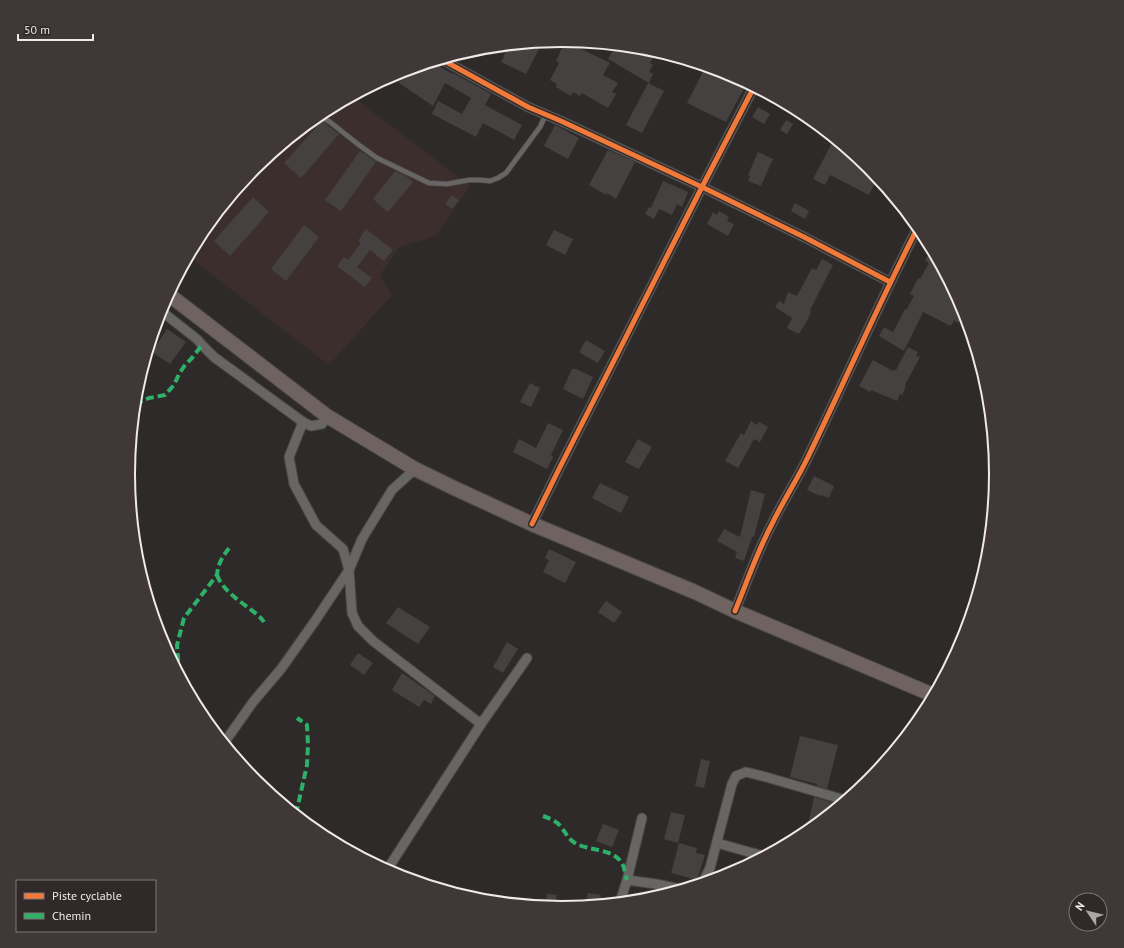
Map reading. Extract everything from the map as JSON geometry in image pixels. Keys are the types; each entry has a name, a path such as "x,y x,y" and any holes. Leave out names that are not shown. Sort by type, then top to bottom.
{"main road":[{"path":"173,298 327,416 415,469 532,524 695,592 735,611 929,693"}],"street":[{"path":"448,63 508,97 702,187 804,237 890,282"},
{"path":"532,524 752,91"},
{"path":"735,611 771,524 808,458 890,282 915,234"},
{"path":"166,315 198,340 214,357 303,422 311,426 322,424 327,416"},
{"path":"303,422 289,456 294,484 316,525 343,549 349,570 352,613 358,626 373,641 481,724"},
{"path":"227,739 253,702 281,669 349,570 362,539 392,490 415,469"},
{"path":"391,864 481,724 527,658"},
{"path":"706,875 710,868 732,784 736,776 746,772 840,798"},
{"path":"622,896 642,818"},
{"path":"717,843 756,854"},
{"path":"627,880 669,887"}],"lane":[{"path":"325,119 377,158 429,183 447,184 469,180 490,181 506,173 540,127 546,114"}],"shaded area":[{"path":"357,100 470,186 436,236 399,247 380,275 392,295 329,365 192,260 223,214 260,172 302,135"}],"building":[{"path":"562,47 578,48 610,63 603,75 618,83 612,92 616,94 608,108 582,93 580,96 573,92 571,96 556,87 557,84 550,80 559,63 556,61"},
{"path":"540,48 526,74 501,62 506,51"},
{"path":"613,50 653,57 650,63 653,65 649,72 653,74 649,83 608,59"},
{"path":"438,66 491,94 485,105 522,125 514,140 483,123 476,137 432,114 438,101 462,114 471,98 445,83 433,106 399,83 401,79"},
{"path":"703,72 744,88 726,122 687,103"},
{"path":"648,83 664,91 642,133 626,125"},
{"path":"758,107 770,114 764,124 752,117"},
{"path":"786,120 793,124 787,134 780,130"},
{"path":"322,121 339,134 301,178 284,163"},
{"path":"555,125 579,138 568,159 544,146"},
{"path":"832,143 875,183 869,195 830,175 825,185 813,179"},
{"path":"608,150 635,162 616,199 589,185"},
{"path":"360,151 376,162 341,211 325,200"},
{"path":"758,152 773,159 761,186 748,181 750,176 748,175"},
{"path":"395,171 406,176 413,182 388,212 373,199"},
{"path":"663,181 688,192 682,207 677,204 672,215 659,209 654,219 645,214 649,207 651,208"},
{"path":"452,195 459,200 452,209 445,204"},
{"path":"253,197 269,212 230,256 214,241"},
{"path":"795,203 809,211 805,219 791,211"},
{"path":"719,211 729,217 727,221 734,224 728,236 707,224 713,212 717,215"},
{"path":"304,225 319,237 286,281 271,269"},
{"path":"366,229 393,250 384,261 370,250 357,267 372,278 365,287 337,266 344,257 348,260 361,243 358,241"},
{"path":"554,230 573,239 565,255 546,245"},
{"path":"928,254 945,285 960,321 958,323 954,320 951,326 923,312 904,351 879,336 884,327 893,332 905,309 906,310 914,296 910,294 918,278 920,279 929,263 925,261"},
{"path":"822,259 833,265 810,310 808,319 799,334 787,328 792,318 775,307 779,301 784,304 788,292 797,296 812,268 816,270"},
{"path":"167,329 186,342 170,364 153,353"},
{"path":"586,340 605,351 598,363 580,353 580,350"},
{"path":"908,347 918,352 916,356 920,357 905,385 906,386 902,395 900,394 897,401 871,390 870,392 859,386 873,360 893,371 896,370"},
{"path":"572,369 576,369 593,377 583,399 563,389"},
{"path":"530,383 540,388 531,407 520,402"},
{"path":"751,421 757,425 759,422 768,427 760,442 754,439 738,468 725,461 741,433 744,435"},
{"path":"548,423 563,430 551,455 553,457 547,469 513,452 519,439 536,448"},
{"path":"638,439 652,447 639,469 625,462"},
{"path":"814,476 834,486 829,498 807,490"},
{"path":"600,483 629,497 621,513 592,498"},
{"path":"751,490 765,494 754,537 752,537 744,561 735,558 737,552 717,541 724,529 740,537"},
{"path":"549,549 576,562 565,583 543,572 549,560 545,558"},
{"path":"606,601 622,612 614,623 598,612"},
{"path":"398,607 430,627 418,644 386,623"},
{"path":"507,642 518,649 503,673 493,667"},
{"path":"358,653 373,663 364,675 350,665"},
{"path":"402,673 435,696 431,704 424,700 419,707 392,690"},
{"path":"800,736 838,745 827,789 817,786 817,784 790,777"},
{"path":"701,759 710,761 704,788 695,786"},
{"path":"814,797 834,803 822,813 809,822"},
{"path":"671,812 685,815 678,843 664,839"},
{"path":"603,824 619,830 612,847 596,841"},
{"path":"679,843 697,848 696,853 705,855 697,878 695,879 671,873"},
{"path":"588,893 601,895 601,899 586,900"},
{"path":"547,894 557,895 556,901 546,900"}],"marked path":[{"path":"141,401 165,395 174,385 185,365 202,345"},
{"path":"178,661 177,645 184,618 217,575 221,560 230,547"},
{"path":"217,575 226,590 264,622"},
{"path":"297,718 307,725 308,745 307,765 297,809"},
{"path":"543,816 557,823 569,838 580,846 607,852 618,858 623,865 627,880"}],"cycle path":[{"path":"448,63 528,107 702,187 752,91"},
{"path":"532,524 702,187 804,237 890,282"},
{"path":"735,611 767,535 808,457 915,234"}]}
